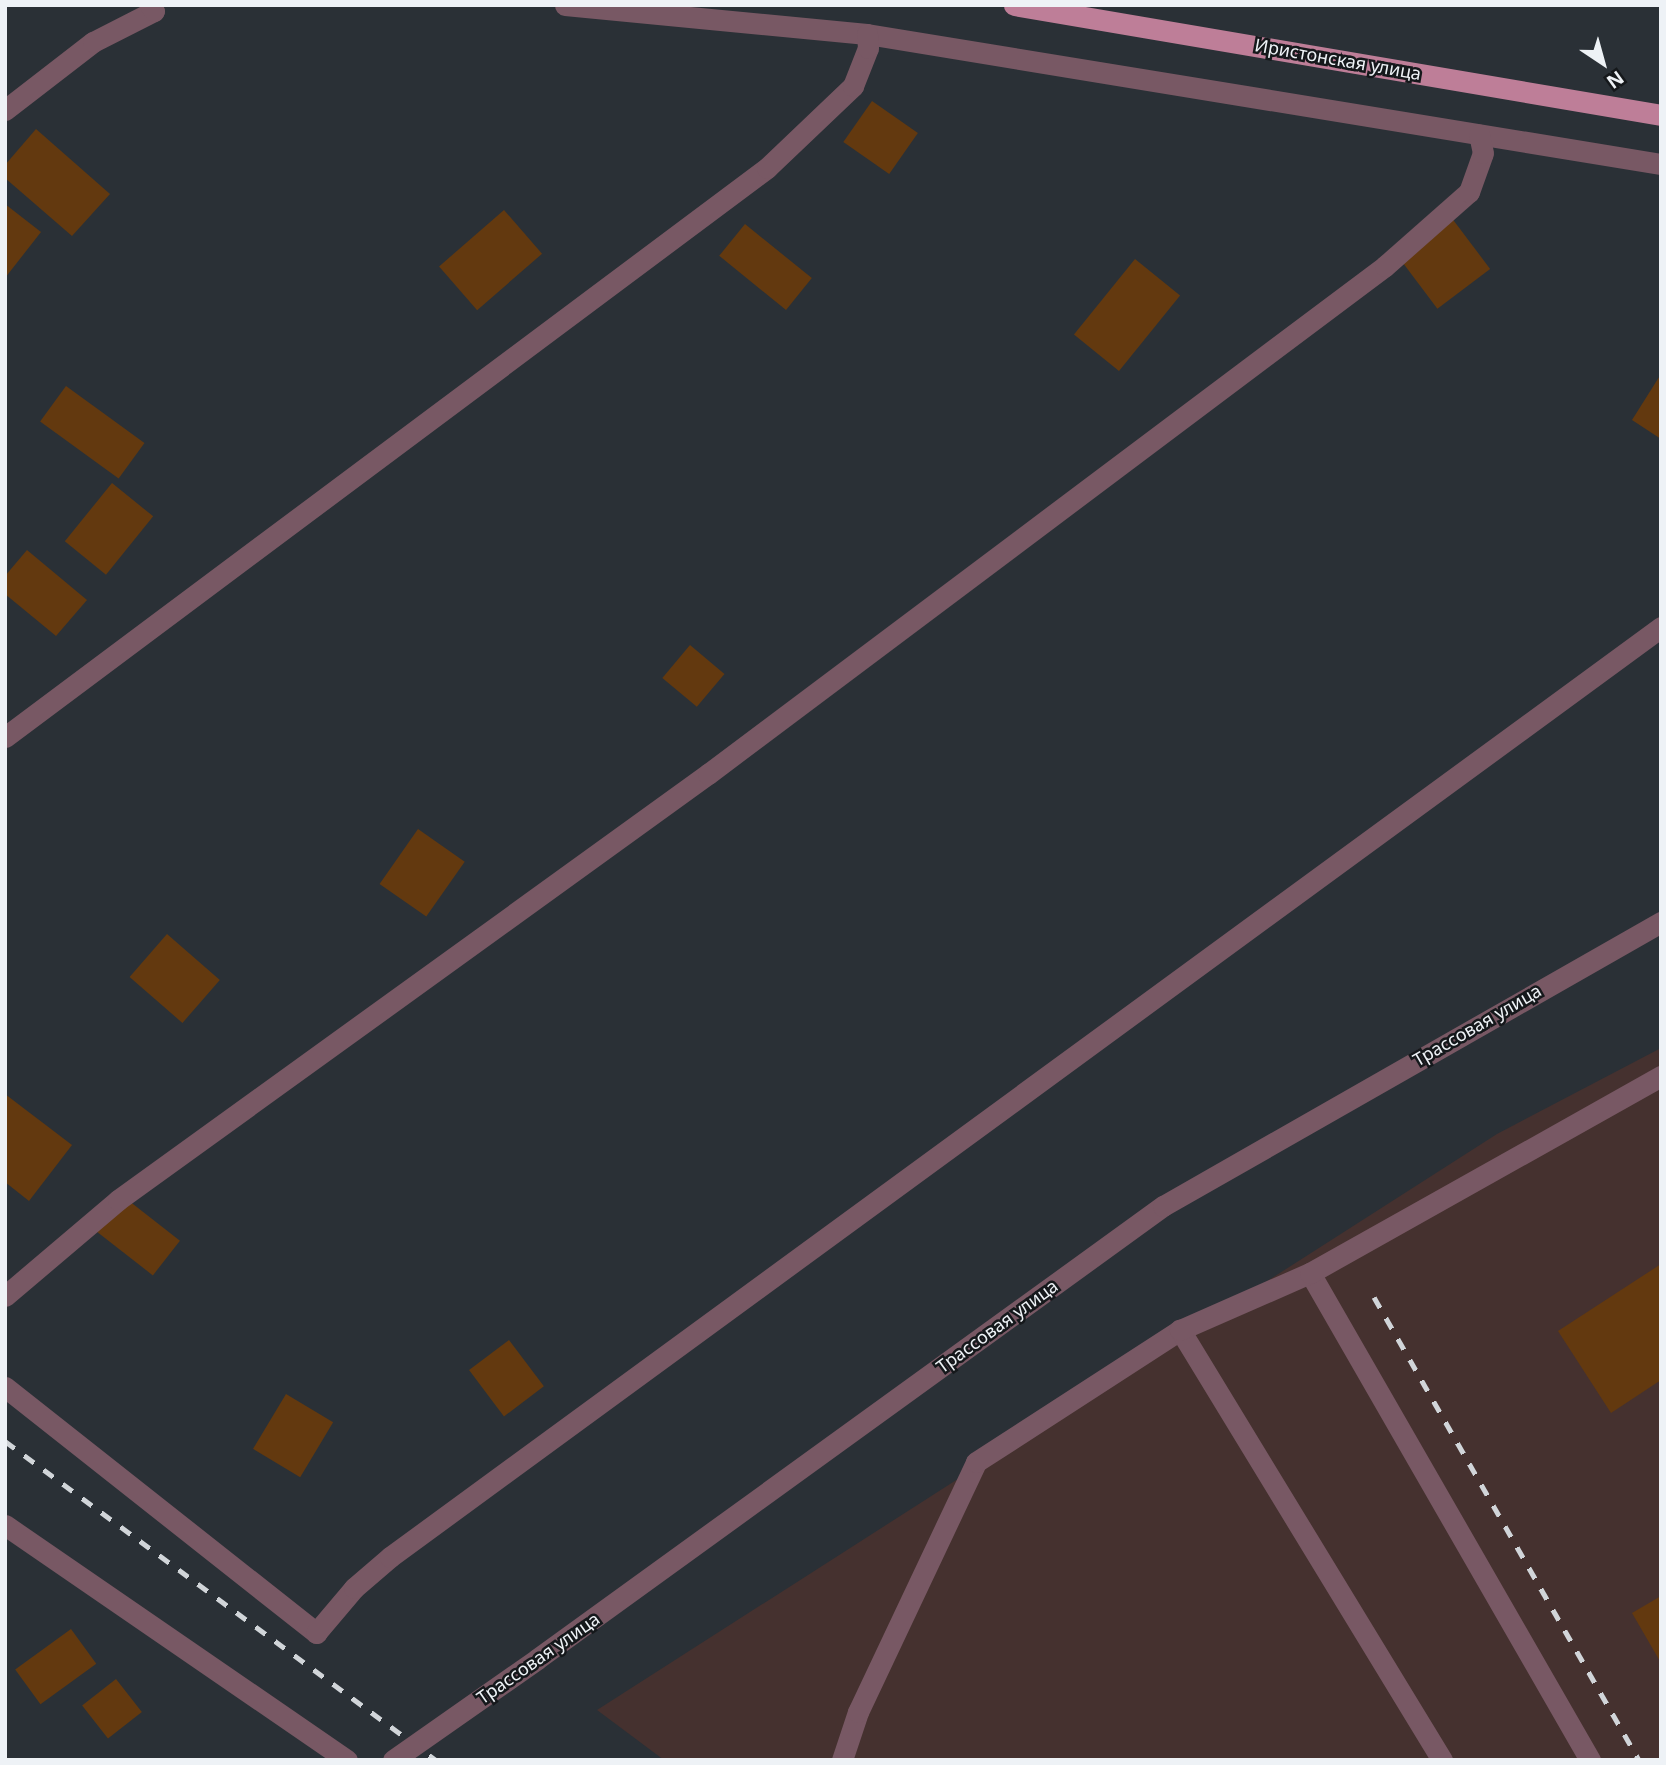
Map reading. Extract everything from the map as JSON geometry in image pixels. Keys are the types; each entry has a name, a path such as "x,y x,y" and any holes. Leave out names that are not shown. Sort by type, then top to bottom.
{"main road":[{"name":"Иристонская улица","path":"1014,5 1661,115"}],"street":[{"path":"565,5 867,34 1661,164"},
{"path":"5,110 93,42 158,7"},
{"path":"5,737 767,168 853,86 868,48 867,34"},
{"path":"5,1297 118,1200 708,774 1385,266 1469,192 1483,153 1479,134"},
{"path":"5,1387 316,1633 346,1596 390,1557 1661,627"},
{"name":"Трассовая улица","path":"393,1760 537,1659 1163,1206 1661,922"},
{"path":"842,1760 859,1712 976,1462 1181,1330 1310,1273 1661,1076"},
{"path":"1310,1273 1590,1760"},
{"path":"1181,1330 1443,1760"},
{"path":"5,1525 347,1760"}],"shaded area":[{"path":"1661,1048 1661,1760 664,1760 597,1710 1497,1134"}],"building":[{"path":"872,101 918,133 889,174 843,142"},
{"path":"36,129 110,194 72,236 5,178 5,165"},
{"path":"5,204 41,232 5,278"},
{"path":"504,210 542,254 477,310 439,266"},
{"path":"1451,217 1490,269 1437,309 1398,257"},
{"path":"745,224 812,278 786,310 719,256"},
{"path":"1135,259 1180,296 1119,371 1074,334"},
{"path":"1661,374 1661,439 1632,420"},
{"path":"66,386 144,443 119,479 40,422"},
{"path":"112,483 153,516 106,575 65,541"},
{"path":"27,550 87,600 56,636 5,594 5,576"},
{"path":"690,645 724,674 697,707 662,678"},
{"path":"418,829 465,862 426,917 380,884"},
{"path":"167,934 220,980 182,1023 130,977"},
{"path":"5,1094 72,1145 29,1201 5,1182"},
{"path":"124,1197 180,1241 153,1275 97,1232"},
{"path":"1661,1264 1661,1380 1611,1413 1558,1331"},
{"path":"509,1340 544,1386 504,1416 469,1370"},
{"path":"286,1394 333,1422 300,1477 253,1449"},
{"path":"1661,1596 1661,1663 1632,1613"},
{"path":"71,1629 96,1664 40,1704 15,1670"},
{"path":"116,1679 142,1712 108,1739 82,1705"}],"railway":[{"path":"1374,1297 1639,1760"},
{"path":"5,1441 436,1760"}]}
